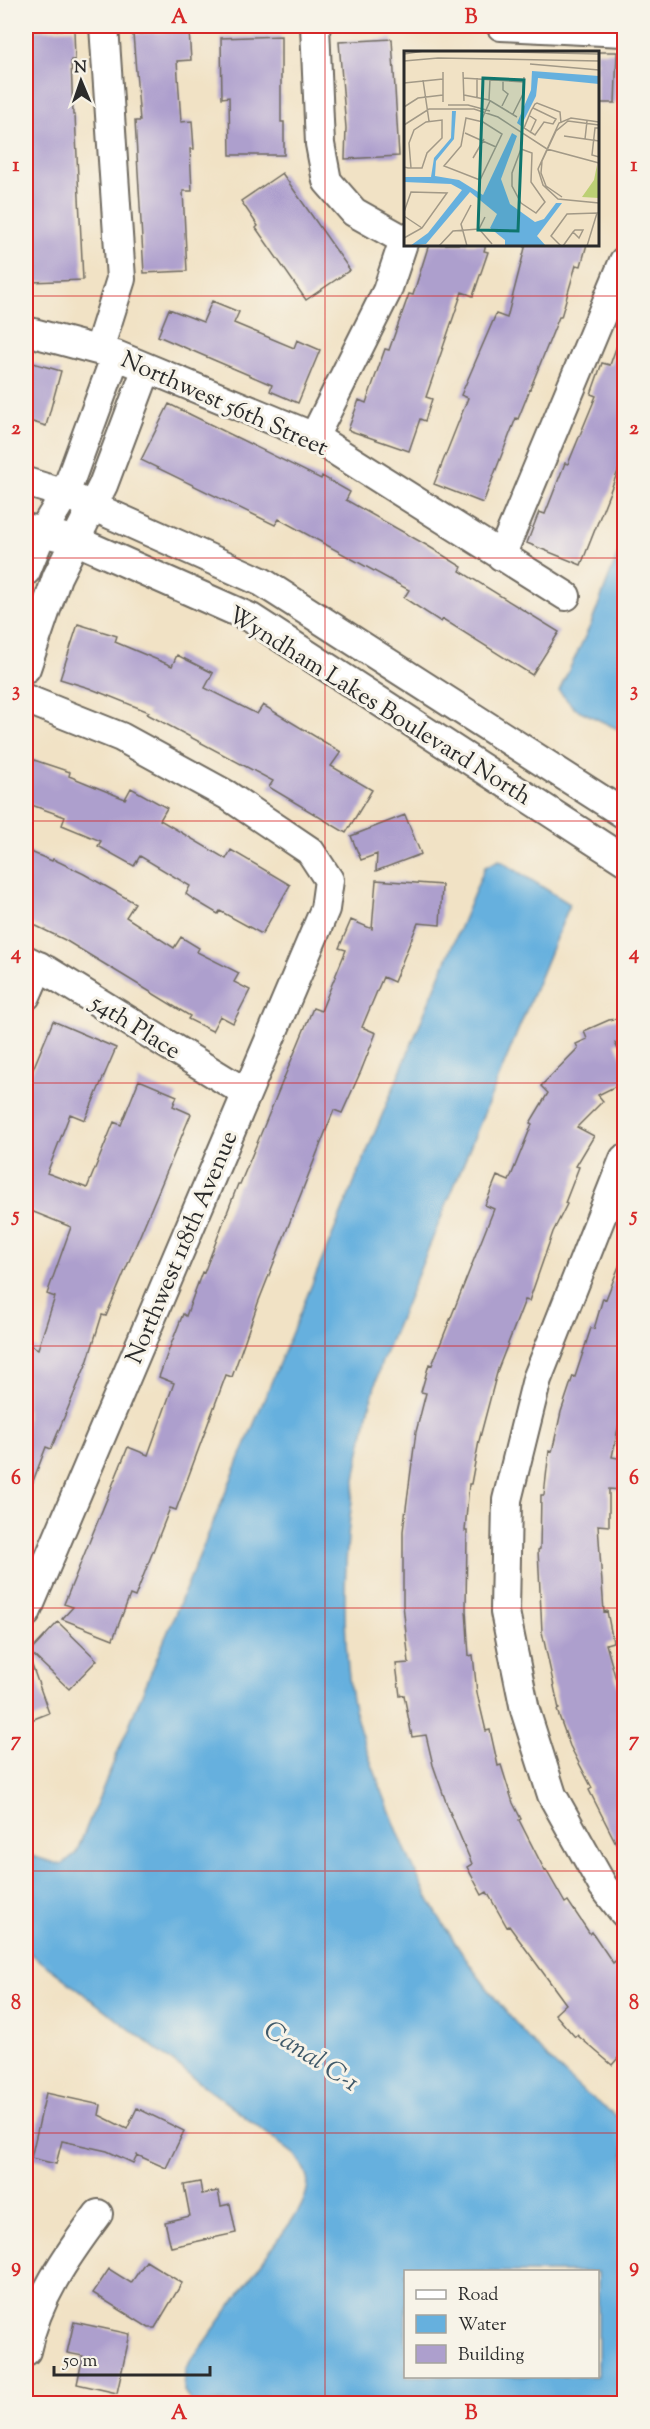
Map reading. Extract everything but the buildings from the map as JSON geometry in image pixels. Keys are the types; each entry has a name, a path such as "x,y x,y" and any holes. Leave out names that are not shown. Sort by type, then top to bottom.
{"street":[{"path":"26,571 34,530 65,494 108,352 121,279 104,26"},
{"path":"314,438 387,291 404,237 354,212 327,181 320,144 315,26"},
{"path":"501,26 624,32"},
{"path":"501,556 624,261"},
{"name":"Northwest 56th Street","path":"26,331 108,352 314,438 566,596"},
{"path":"26,668 57,578 93,506 147,368"},
{"name":"Wyndham Lakes Boulevard North","path":"26,483 65,494 262,582 624,814"},
{"name":"Wyndham Lakes Boulevard North","path":"34,530 77,542 250,618 624,860"},
{"name":"Northwest 118th Avenue","path":"26,699 121,737 227,795 310,851 329,880 325,909 26,1613"},
{"path":"26,996 32,963"},
{"name":"54th Place","path":"32,963 246,1093"},
{"path":"624,1159 537,1379 507,1500 505,1612 525,1710 552,1794 603,1886 624,1913"},
{"path":"26,2351 30,2331 59,2266 98,2214"}],"water":[{"path":"624,538 624,732 574,708 559,691 591,624"},
{"name":"Canal C-1","path":"499,860 570,904 381,1364 362,1443 349,1524 345,1606 346,1647 355,1712 372,1766 411,1862 437,1914 492,1995 527,2036 584,2092 624,2121 624,2403 192,2403 184,2392 185,2369 298,2212 307,2189 307,2176 295,2155 26,1950 26,1854 61,1865 76,1853 485,867"}]}
